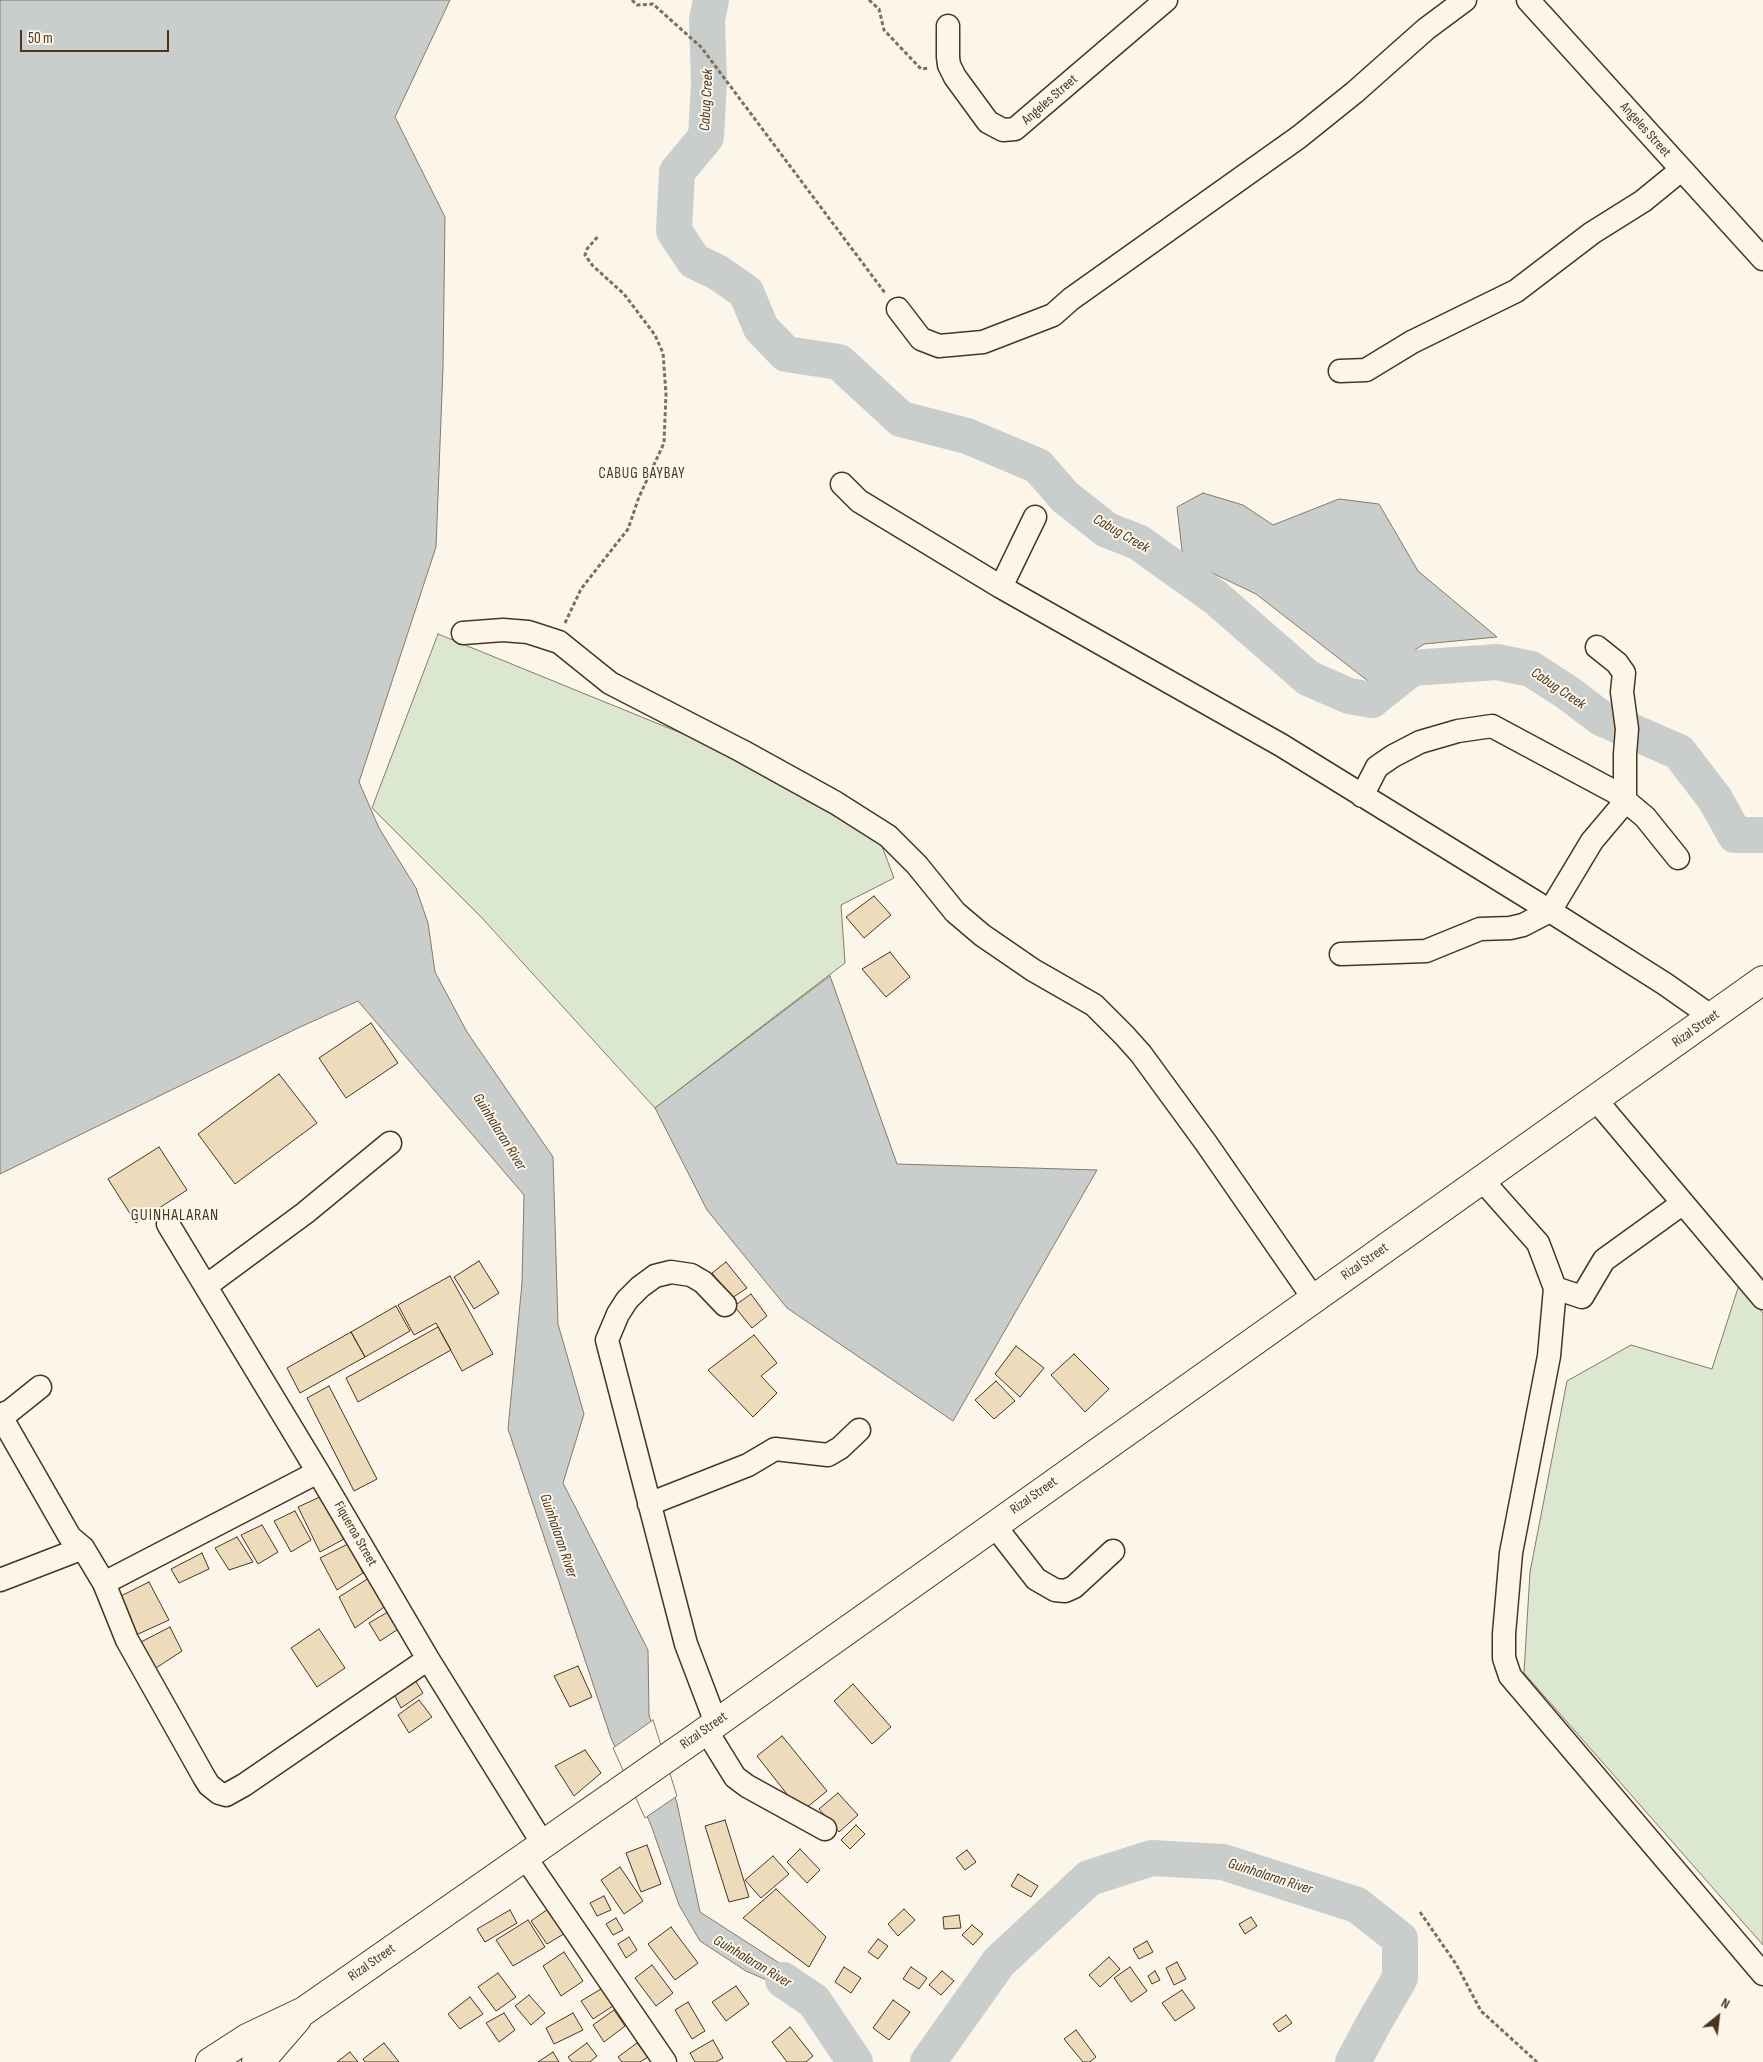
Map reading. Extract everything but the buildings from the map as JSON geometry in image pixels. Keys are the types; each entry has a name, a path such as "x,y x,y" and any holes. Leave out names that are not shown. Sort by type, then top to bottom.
{"main road":[{"name":"Rizal Street","path":"210,2062 246,2038 304,2011 624,1788 1763,980"},
{"name":"Rizal Street","path":"256,2062 266,2055 304,2011"}],"street":[{"name":"Angeles Street","path":"948,26 947,52 949,65 954,77 988,122 1003,130 1015,129 1166,0"},
{"path":"898,310 921,338 938,346 983,342 1022,325 1053,315 1078,294 1298,137 1355,92 1426,29 1465,0"},
{"name":"Angeles Street","path":"1528,0 1763,259"},
{"path":"1340,371 1366,370 1412,342 1516,291 1592,233 1643,201 1681,170"},
{"path":"842,484 859,501 1000,587 1281,745 1550,911 1665,984 1712,1017"},
{"path":"1000,587 1036,517"},
{"path":"463,633 503,630 528,632 559,642 610,683 742,751 888,836 917,865 955,912 982,935 1033,970 1094,1005 1140,1054 1206,1143 1314,1299"},
{"path":"1341,954 1426,951 1480,929 1510,928 1523,925 1550,911 1592,841 1626,802 1627,734 1622,692 1624,673 1598,647"},
{"path":"1362,796 1377,767 1394,756 1420,742 1448,734 1492,726 1615,792 1645,817 1678,858"},
{"path":"1596,1100 1763,1298"},
{"path":"206,1286 305,1213 390,1143"},
{"path":"1482,1180 1538,1243 1555,1288 1550,1356 1511,1553 1504,1634 1504,1658 1510,1676 1763,1974"},
{"path":"1555,1288 1582,1297 1604,1260 1683,1203"},
{"name":"Fiqueroa Street","path":"168,1224 318,1472 428,1659 534,1850 665,2062"},
{"path":"725,1305 703,1282 691,1275 671,1272 655,1276 640,1286 628,1300 612,1326 607,1340 686,1644 705,1730 735,1778 825,1829"},
{"path":"40,1387 10,1411 0,1415 70,1537 83,1548 104,1583 127,1640 204,1777 209,1785 218,1793 226,1796 244,1785 428,1659"},
{"path":"649,1504 748,1466 775,1448 828,1454 840,1448 859,1430"},
{"path":"104,1583 318,1472"},
{"path":"994,1525 1036,1579 1055,1590 1066,1592 1074,1587 1113,1551"},
{"path":"0,1580 83,1548"}],"path":[{"path":"632,0 637,5 653,4 702,49 898,310"},
{"path":"869,0 879,9 884,30 921,69 949,65"},
{"path":"559,642 567,614 581,589 628,529 639,497 664,443 666,394 663,353 655,335 635,307 624,294 593,266 585,255 599,235"},
{"path":"1420,1912 1456,1964 1481,2010 1537,2062"}],"green space":[{"path":"438,634 698,740 880,841 894,878 841,905 845,963 655,1108 482,918 372,808"},
{"path":"1739,1285 1763,1313 1763,1945 1524,1673 1530,1572 1567,1381 1631,1345 1712,1369"}],"water":[{"path":"0,0 450,0 395,117 445,217 443,367 436,547 359,782 379,828 416,888 428,923 435,972 467,1032 553,1157 558,1324 584,1414 563,1483 648,1650 649,1715 677,1803 700,1912 804,1979 828,2007 819,2014 785,1988 746,1971 700,1941 679,1905 651,1825 611,1738 508,1429 522,1283 524,1195 358,1001 300,1027 0,1174"},
{"path":"1203,493 1243,505 1273,525 1339,499 1379,504 1418,571 1497,637 1424,644 1368,681 1256,594 1183,559 1177,507"},
{"path":"830,976 897,1164 1097,1170 953,1421 787,1308 707,1210 655,1108"}],"pier":[{"path":"653,1720 677,1796 645,1818 613,1748"}],"waterway":[{"name":"Cabug Creek","path":"711,0 707,20 709,82 706,137 677,172 674,231 694,261 717,272 746,292 761,328 786,354 839,362 901,419 967,436 1038,466 1065,497 1107,530 1138,542 1215,597 1308,678 1349,696 1372,700 1412,668 1497,662 1531,669 1568,693 1601,718 1679,752 1715,799 1735,835 1763,835"},
{"name":"Guinhalaran River","path":"928,2062 999,1962 1089,1878 1152,1858 1223,1862 1357,1905 1400,1939 1400,1978 1353,2062"},
{"name":"Guinhalaran River","path":"783,1980 814,2001 855,2062"}],"district":[{"name":"CABUG BAYBAY","path":"642,474"},
{"name":"GUINHALARAN","path":"175,1216"}]}
